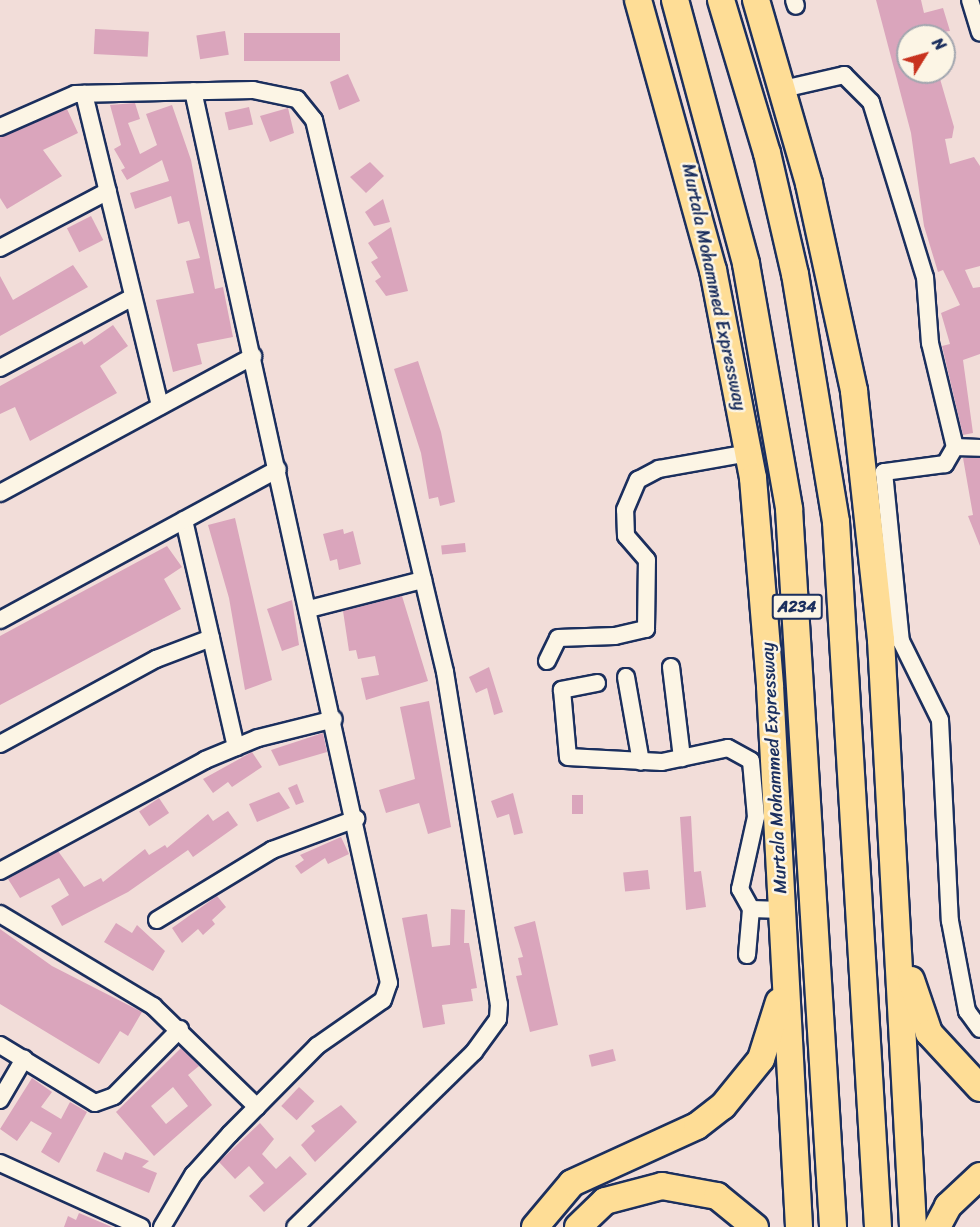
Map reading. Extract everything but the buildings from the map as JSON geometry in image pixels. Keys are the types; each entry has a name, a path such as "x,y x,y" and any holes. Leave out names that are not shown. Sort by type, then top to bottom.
{"highway":[{"name":"Murtala Mohammed Expressway","path":"638,0 713,270 749,453 770,686 799,1227"},
{"name":"Murtala Mohammed Expressway","path":"675,0 710,119 769,374 789,508 834,1227"},
{"name":"A234","path":"721,0 767,153 822,410 836,522 878,1227"},
{"path":"756,0 783,89 835,291 870,515 897,903 913,1227"},
{"path":"710,119 713,270"},
{"path":"767,153 835,291"},
{"path":"897,903 918,1009 946,1055 980,1088"},
{"path":"535,1227 572,1183 697,1126 744,1085 772,1034 784,942"},
{"path":"937,1227 948,1206 980,1176"},
{"path":"578,1227 605,1201 662,1186 717,1196 755,1227"}],"street":[{"path":"969,0 980,32"},
{"path":"783,89 844,75 874,111 926,277 930,343 955,447 945,464 884,472 901,641 940,720 950,921 967,1011 980,1029"},
{"path":"162,1227 193,1175 317,1046 368,1015 383,1000 389,983 334,718 193,91"},
{"path":"0,127 46,103 84,94 193,91 283,94 297,99 314,120 446,672 498,1019 474,1052 295,1227"},
{"path":"84,94 160,406"},
{"path":"0,248 108,191"},
{"path":"0,368 134,297"},
{"path":"0,493 253,356"},
{"path":"955,447 980,448"},
{"path":"548,662 558,638 615,636 646,629 647,560 626,537 625,510 638,480 659,469 749,453"},
{"path":"0,620 278,469"},
{"path":"184,520 236,747"},
{"path":"309,609 423,580"},
{"path":"0,744 156,659 211,638"},
{"path":"671,667 682,758"},
{"path":"626,677 640,762"},
{"path":"597,683 562,690 566,755 640,762 682,758 728,748 752,761 756,817 740,889 751,909 747,955"},
{"path":"0,871 236,747 334,718"},
{"path":"157,920 272,850 356,819"},
{"path":"751,909 782,910"},
{"path":"0,914 153,1006 180,1029 257,1107"},
{"path":"0,1045 95,1102 114,1096 180,1029"},
{"path":"0,1100 24,1059"},
{"path":"0,1163 141,1227"}]}
